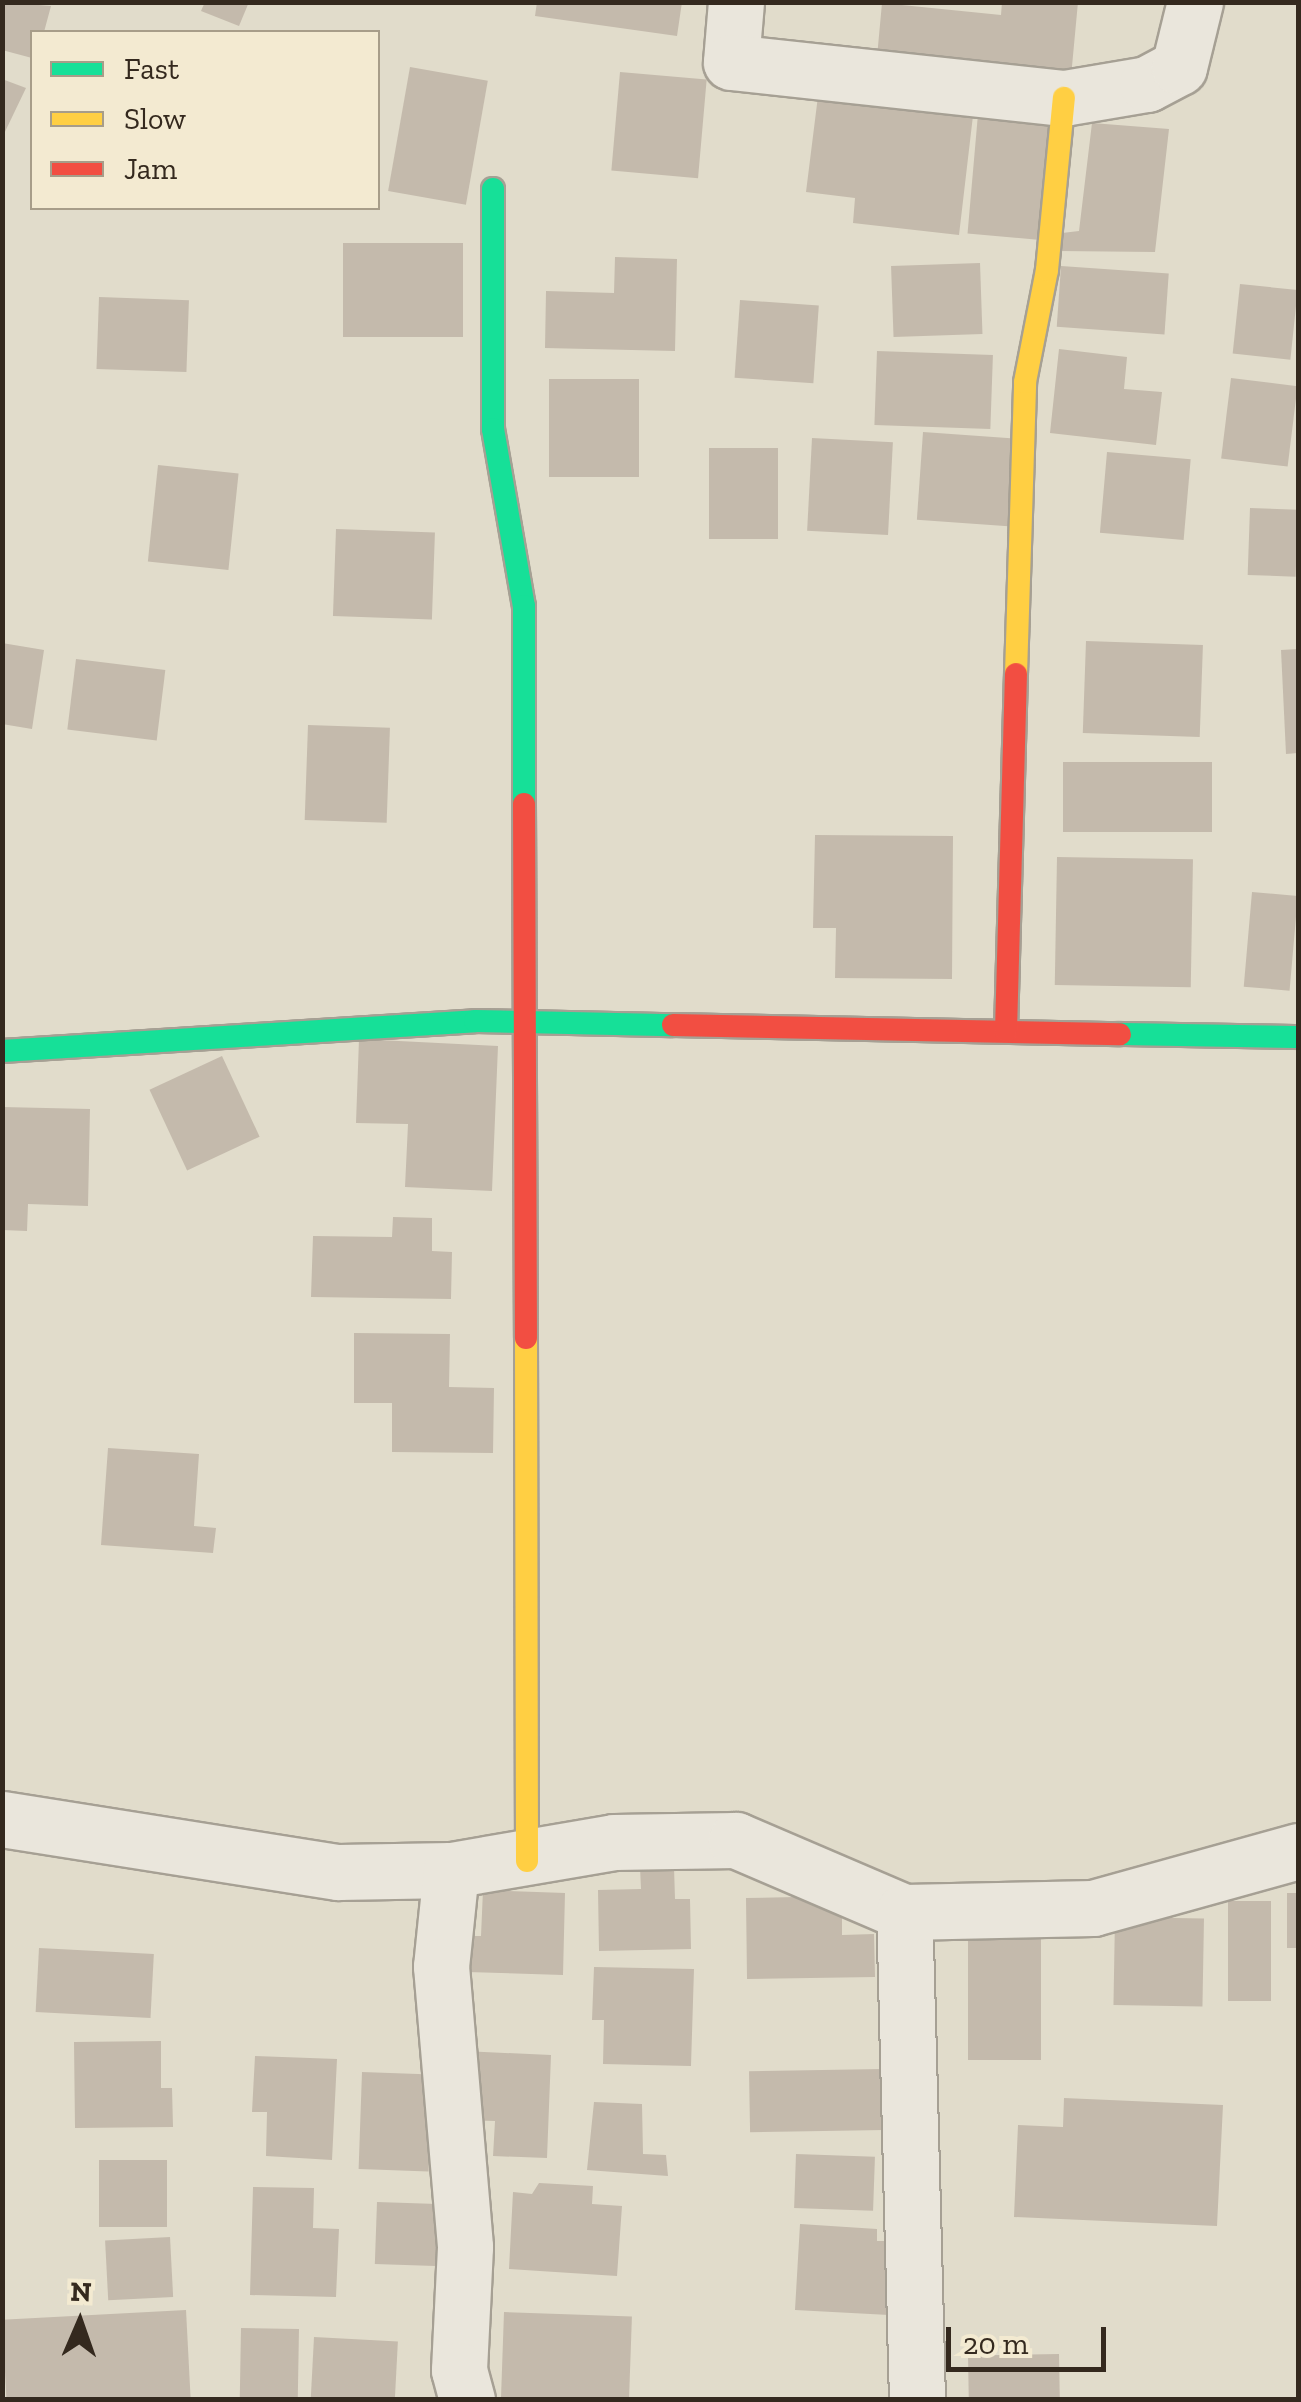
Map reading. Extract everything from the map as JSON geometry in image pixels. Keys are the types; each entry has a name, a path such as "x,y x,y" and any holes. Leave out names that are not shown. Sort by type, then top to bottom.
{"street":[{"path":"736,2 731,62 1064,98 1148,84 1179,67 1196,2"},
{"path":"1006,1031 1024,382 1048,270 1064,98"},
{"path":"493,189 493,429 524,606 519,1022 527,1860"},
{"path":"2,1051 519,1022 1298,1037"},
{"path":"2,1819 338,1872 451,1870 527,1860 614,1842 736,1840 904,1912 1093,1908 1298,1851"},
{"path":"451,1870 441,1966 465,2247 459,2370 467,2400"},
{"path":"904,1912 917,2400"}],"building":[{"path":"2,2 51,6 45,30 30,30 30,57 2,50"},
{"path":"205,2 249,2 239,26 201,11"},
{"path":"537,2 682,2 677,36 535,16"},
{"path":"1002,2 1078,2 1071,77 877,57 882,3 1001,15"},
{"path":"410,67 488,81 466,205 388,191"},
{"path":"620,72 707,80 698,178 611,171"},
{"path":"2,79 26,88 2,138"},
{"path":"819,88 974,107 959,235 853,223 855,198 806,192"},
{"path":"978,114 1054,121 1043,240 968,234"},
{"path":"1092,123 1169,129 1155,252 1059,251 1062,233 1079,231"},
{"path":"343,243 463,243 463,337 343,337"},
{"path":"615,257 677,259 675,351 545,348 546,291 614,293"},
{"path":"980,263 982,334 894,337 891,266"},
{"path":"1061,266 1169,274 1164,334 1057,327"},
{"path":"1240,284 1298,290 1290,360 1233,354"},
{"path":"99,297 189,300 186,372 96,369"},
{"path":"740,300 819,306 813,383 735,378"},
{"path":"1059,349 1127,357 1124,389 1162,392 1156,445 1050,433"},
{"path":"877,351 993,355 990,429 874,425"},
{"path":"1231,378 1298,386 1288,467 1221,458"},
{"path":"549,379 639,379 639,477 549,477"},
{"path":"923,432 1018,439 1012,526 917,520"},
{"path":"812,438 893,442 888,535 807,531"},
{"path":"709,448 778,448 778,539 709,539"},
{"path":"1107,452 1191,459 1184,540 1100,533"},
{"path":"158,465 239,473 228,570 148,561"},
{"path":"1250,508 1298,510 1296,577 1248,575"},
{"path":"336,529 435,532 432,619 333,616"},
{"path":"1086,641 1203,645 1200,737 1083,733"},
{"path":"2,643 44,650 32,729 2,724"},
{"path":"1298,649 1298,753 1286,754 1281,650"},
{"path":"76,659 165,670 157,740 67,729"},
{"path":"308,725 390,728 387,823 305,820"},
{"path":"1063,762 1212,762 1212,832 1063,832"},
{"path":"815,835 953,836 952,979 835,978 836,928 813,928"},
{"path":"1057,857 1193,859 1191,987 1055,985"},
{"path":"1252,892 1298,896 1290,991 1244,987"},
{"path":"359,1039 498,1046 492,1191 405,1187 408,1124 356,1123"},
{"path":"222,1056 260,1137 187,1170 149,1090"},
{"path":"2,1107 90,1109 88,1206 28,1204 27,1231 2,1230"},
{"path":"393,1217 432,1218 432,1251 452,1252 451,1299 311,1297 313,1236 392,1237"},
{"path":"354,1333 450,1334 449,1387 494,1388 493,1453 392,1452 392,1403 354,1403"},
{"path":"108,1448 199,1454 194,1526 216,1528 213,1553 101,1545"},
{"path":"640,1867 674,1867 675,1899 690,1899 691,1949 599,1951 598,1890 641,1889"},
{"path":"483,1890 565,1893 563,1975 467,1972 468,1936 481,1936"},
{"path":"1287,1893 1298,1893 1298,1948 1287,1948"},
{"path":"842,1896 842,1935 874,1934 875,1977 747,1979 746,1898"},
{"path":"1228,1901 1271,1901 1271,2001 1228,2001"},
{"path":"1115,1917 1204,1919 1202,2007 1113,2005"},
{"path":"968,1936 1041,1936 1041,2060 968,2060"},
{"path":"39,1948 154,1954 150,2018 36,2012"},
{"path":"594,1967 694,1969 691,2066 603,2064 604,2020 592,2020"},
{"path":"161,2041 161,2088 172,2088 173,2127 75,2128 74,2042"},
{"path":"463,2051 551,2055 547,2158 493,2156 495,2121 461,2120"},
{"path":"255,2056 337,2059 332,2160 266,2156 267,2112 252,2112"},
{"path":"883,2069 884,2130 750,2132 749,2071"},
{"path":"362,2072 432,2074 429,2171 359,2169"},
{"path":"1064,2098 1223,2105 1217,2226 1014,2217 1018,2125 1063,2127"},
{"path":"594,2102 642,2104 643,2154 666,2155 668,2176 587,2170"},
{"path":"796,2154 875,2157 873,2211 794,2208"},
{"path":"99,2160 167,2160 167,2227 99,2227"},
{"path":"539,2183 593,2186 592,2204 622,2206 617,2276 509,2269 513,2192 532,2194"},
{"path":"253,2187 314,2188 313,2228 339,2229 336,2297 250,2295"},
{"path":"377,2202 445,2204 443,2266 375,2264"},
{"path":"800,2224 877,2229 877,2241 894,2241 889,2315 795,2310"},
{"path":"170,2237 173,2297 108,2300 105,2240"},
{"path":"186,2310 191,2398 6,2400 2,2320"},
{"path":"504,2312 632,2316 629,2400 501,2400"},
{"path":"241,2328 299,2329 298,2400 240,2400"},
{"path":"314,2337 398,2341 395,2400 311,2400"},
{"path":"1059,2354 1060,2400 969,2400 968,2356"}],"traffic: fast":[{"path":"493,189 493,429 524,606 524,804"},
{"path":"2,1051 475,1021 673,1025"},
{"path":"1120,1034 1298,1037"}],"traffic: slow":[{"path":"1016,674 1025,382 1047,270 1064,98"},
{"path":"526,1338 527,1861"}],"traffic: jam":[{"path":"1006,1031 1016,674"},
{"path":"524,804 526,1338"},
{"path":"673,1025 1120,1034"}]}
